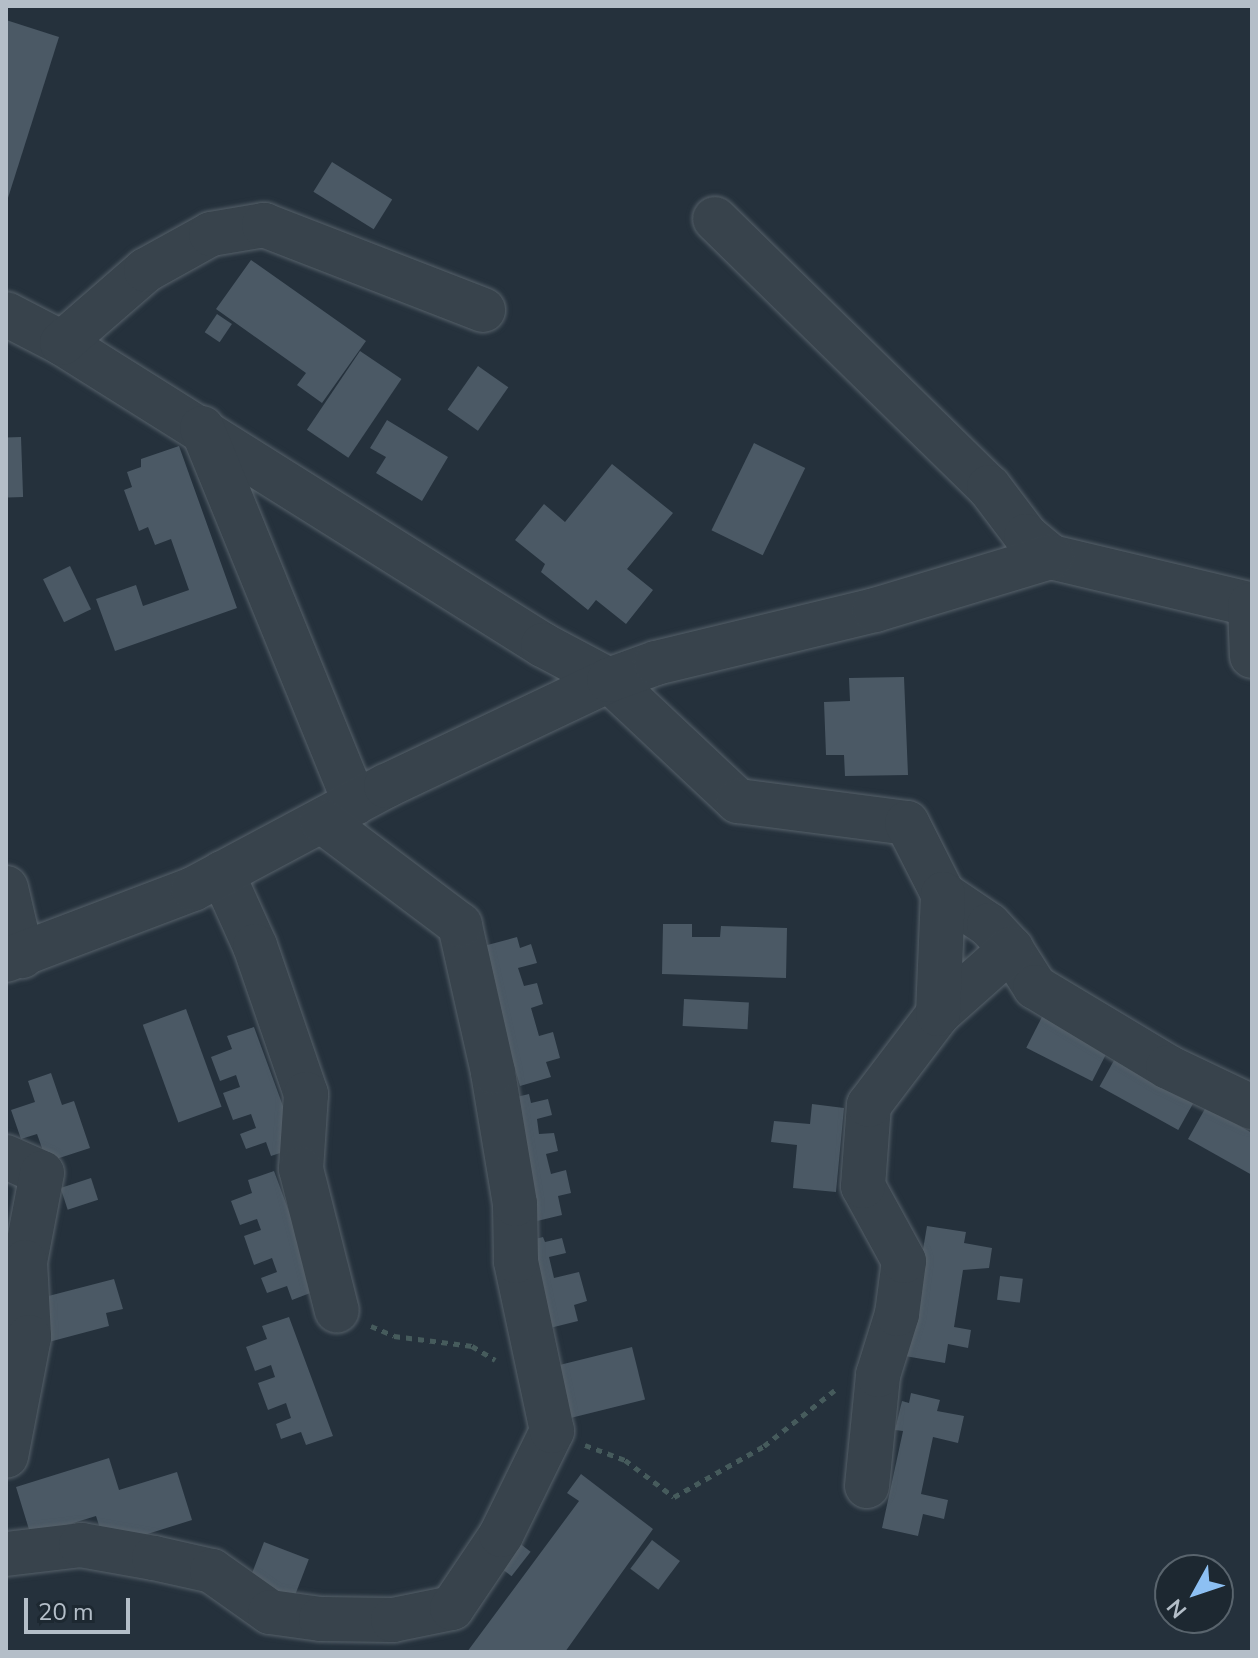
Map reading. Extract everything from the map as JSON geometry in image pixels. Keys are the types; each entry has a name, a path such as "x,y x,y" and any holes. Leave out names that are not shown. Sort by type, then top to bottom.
{"street":[{"path":"715,219 989,487 1026,536 1051,557 1251,605 1252,656"},
{"path":"62,343 146,270 211,234 264,225 483,310"},
{"path":"6,314 62,343 202,428 543,645 609,680 738,801 907,823 943,894 989,925 1011,949 1035,987 1168,1067 1252,1107"},
{"path":"6,1554 81,1545 154,1558 212,1571 270,1612 321,1619 393,1620 452,1608 501,1535 552,1431 516,1261 515,1204 493,1072 460,925 339,812 202,428"},
{"path":"6,888 14,958 222,873 609,680 656,663 875,610 1051,557"},
{"path":"222,873 255,946 306,1094 301,1169 337,1311"},
{"path":"938,1014 943,894"},
{"path":"867,1486 878,1375 887,1348 904,1261 863,1186 869,1105 938,1014 1011,949"},
{"path":"6,1157 42,1173 25,1262 29,1337 6,1456"}],"path":[{"path":"337,1311 394,1336 472,1346 506,1366"},
{"path":"552,1431 625,1460 674,1497 764,1446 887,1348"}],"building":[{"path":"6,20 59,37 7,201 6,201"},
{"path":"332,162 392,200 374,229 313,192"},
{"path":"251,260 366,341 322,403 297,385 306,373 216,309"},
{"path":"217,314 232,324 220,342 205,332"},
{"path":"360,351 401,379 348,458 307,430"},
{"path":"478,366 508,387 478,431 448,409"},
{"path":"387,420 448,457 422,501 376,473 386,457 370,448"},
{"path":"21,437 23,497 8,497 6,438"},
{"path":"754,443 805,468 763,555 711,530"},
{"path":"179,446 237,608 115,651 96,599 136,585 143,606 189,590 171,539 155,545 148,527 139,531 124,490 132,487 127,472 141,467 141,459"},
{"path":"612,464 673,513 627,569 653,590 626,624 596,600 588,610 541,572 545,564 515,540 544,504 565,522"},
{"path":"70,566 91,609 64,622 43,579"},
{"path":"904,677 908,775 845,776 844,755 826,755 824,702 850,701 849,678"},
{"path":"663,924 692,924 692,937 720,937 721,926 787,928 786,978 662,974"},
{"path":"517,937 520,948 531,944 537,963 518,968 524,986 537,983 543,1004 531,1008 539,1036 553,1032 560,1058 546,1062 551,1077 520,1086 480,947"},
{"path":"684,999 749,1002 747,1029 683,1026"},
{"path":"186,1009 222,1107 178,1122 143,1025"},
{"path":"1044,1013 1110,1047 1092,1081 1026,1048"},
{"path":"254,1027 298,1147 271,1156 266,1142 246,1149 240,1134 256,1128 251,1114 233,1120 223,1093 240,1087 236,1075 220,1081 211,1057 232,1049 227,1036"},
{"path":"1117,1055 1196,1099 1178,1130 1100,1086"},
{"path":"51,1073 62,1105 74,1101 90,1148 47,1162 37,1134 21,1139 11,1110 35,1102 28,1081"},
{"path":"529,1094 531,1103 548,1099 552,1115 537,1119 539,1134 554,1133 558,1151 546,1154 551,1174 566,1170 571,1193 558,1196 562,1215 537,1221 508,1099"},
{"path":"812,1104 844,1108 836,1192 793,1188 797,1145 771,1142 774,1121 810,1124"},
{"path":"1206,1107 1252,1133 1252,1175 1188,1139"},
{"path":"274,1171 318,1290 292,1300 287,1286 267,1293 261,1278 277,1272 272,1258 254,1265 244,1236 261,1230 257,1219 240,1225 231,1201 252,1193 248,1180"},
{"path":"91,1178 98,1200 68,1210 61,1188"},
{"path":"927,1226 966,1232 964,1243 992,1248 989,1268 963,1270 954,1327 971,1330 968,1348 948,1344 945,1363 905,1356"},
{"path":"543,1237 545,1242 562,1238 566,1253 549,1257 554,1278 579,1272 587,1301 574,1305 578,1321 542,1330 520,1243"},
{"path":"1000,1276 1023,1279 1020,1303 997,1300"},
{"path":"114,1279 123,1309 106,1313 109,1326 45,1343 33,1300"},
{"path":"289,1317 333,1436 306,1445 301,1432 281,1439 276,1424 291,1418 286,1403 268,1410 258,1383 275,1377 271,1365 255,1371 246,1347 267,1339 262,1326"},
{"path":"632,1347 645,1399 566,1419 553,1367"},
{"path":"911,1393 940,1400 937,1411 964,1416 958,1443 933,1437 921,1494 948,1500 944,1519 923,1514 918,1536 882,1528 903,1431 895,1430 902,1401 909,1403"},
{"path":"109,1458 119,1490 177,1472 192,1520 106,1547 96,1516 31,1536 16,1487"},
{"path":"581,1474 653,1529 565,1652 467,1652 579,1501 567,1493"},
{"path":"652,1540 680,1561 658,1590 630,1569"},
{"path":"264,1542 309,1559 294,1598 249,1581"},
{"path":"518,1542 531,1552 512,1576 499,1566"}]}
